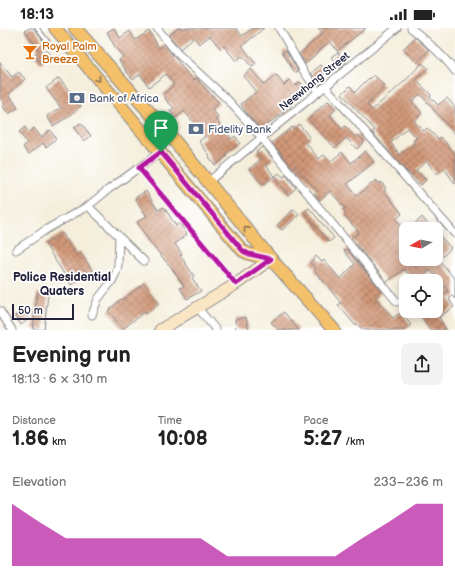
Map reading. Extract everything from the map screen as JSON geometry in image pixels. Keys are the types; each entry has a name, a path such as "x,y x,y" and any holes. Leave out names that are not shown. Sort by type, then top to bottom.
{"main road":[{"path":"55,28 243,251 249,254 271,259"},
{"path":"81,30 173,139 271,259 334,330"}],"street":[{"path":"157,28 177,53 227,99 261,137 397,302"},
{"path":"279,28 303,70 318,92"},
{"name":"Neewhang Street","path":"208,182 261,137 326,87 397,28"},
{"path":"411,28 427,40 446,59 455,71"},
{"path":"326,87 455,234"},
{"path":"16,250 47,229 88,206 161,152"},
{"path":"88,206 144,261"},
{"path":"92,315 98,299 112,281 116,273 118,265 119,236"},
{"path":"160,330 236,284 271,259"},
{"path":"197,308 216,330"},
{"path":"0,311 12,330"}],"lane":[{"path":"37,28 51,46"},
{"path":"139,168 236,284"}],"building":[{"path":"29,28 34,28 46,45 43,47 51,56 41,64 34,55 39,51 25,31"},
{"path":"114,28 120,38 130,31 135,40 149,31 159,48 164,44 185,71 194,80 196,78 219,103 212,109 218,117 216,119 232,139 235,136 240,143 226,154 227,156 215,165 199,141 205,137 184,111 176,118 170,111 174,108 165,99 166,98 163,94 174,85 166,74 149,87 140,74 133,79 119,60 123,57 115,47 107,32"},
{"path":"178,28 236,28 242,36 253,28 264,28 242,46 256,64 252,67 242,56 236,61 224,46 221,49 210,36 199,44 194,37 180,49 169,35"},
{"path":"318,28 366,28 337,51 330,41 305,64 299,54 323,33"},
{"path":"415,37 429,50 417,63 403,49"},
{"path":"286,50 298,71 295,73 282,52"},
{"path":"338,52 346,63 340,68 331,57"},
{"path":"0,62 12,77 19,72 25,79 9,94 18,108 8,114 3,106 5,104 0,98"},
{"path":"422,63 428,68 416,80 431,95 430,97 438,105 447,98 455,107 455,134 420,94 412,101 422,113 414,121 424,131 427,128 438,139 441,137 455,154 455,184 444,168 436,174 427,161 416,170 426,180 421,185 409,172 408,173 372,132 375,130 342,94 350,86 355,92 374,75 384,86 367,105 372,110 406,80","holes":["407,128 417,138 413,141 415,143 400,155 391,143"]},
{"path":"321,65 326,70 320,75 325,80 319,85 311,73"},
{"path":"251,69 264,85 276,75 284,85 289,80 295,86 300,82 304,87 290,99 293,103 290,105 291,107 261,129 247,114 241,104 256,92 243,76"},
{"path":"59,78 81,106 68,117 53,126 47,116 61,108 46,88"},
{"path":"328,101 336,109 330,115 342,129 345,126 355,137 358,135 364,141 357,149 346,138 335,148 308,119"},
{"path":"81,123 91,136 84,141 74,128"},
{"path":"299,124 310,138 305,142 319,159 324,155 330,162 342,152 351,163 365,151 374,162 347,184 357,196 376,180 379,184 381,182 386,188 384,190 402,214 396,219 399,223 399,266 443,266 443,265 455,279 455,299 452,296 449,299 454,307 443,314 443,294 448,291 443,285 443,274 433,274 430,270 425,274 409,274 404,269 387,282 351,238 359,232 344,215 346,213 343,209 345,208 330,191 320,200 314,193 317,191 295,165 293,168 272,143 292,127 293,129"},
{"path":"25,127 28,132 34,128 41,137 50,130 56,139 46,147 43,143 29,154 23,147 27,143 19,132"},
{"path":"262,147 273,159 266,165 274,176 263,185 249,169 261,159 256,152"},
{"path":"279,173 283,177 286,175 296,188 288,195 274,177"},
{"path":"146,191 158,210 164,207 176,226 179,223 187,234 175,244 182,254 180,255 194,276 192,278 201,291 187,299 180,288 184,286 169,264 149,241 137,222 147,216 135,198"},
{"path":"309,208 334,238 329,242 304,212"},
{"path":"294,209 299,215 282,230 277,225"},
{"path":"422,217 426,222 417,222"},
{"path":"62,233 76,254 80,252 93,271 71,285 45,244"},
{"path":"443,239 451,248 443,256"},
{"path":"347,249 382,292 375,298 393,318 399,314 399,318 406,318 411,325 405,330 363,330 357,324 355,325 338,305 341,303 314,270 316,268 310,263 316,256 322,262 324,260 340,279 355,264 344,251"},
{"path":"144,283 159,303 146,314 144,312 123,329 108,311 121,299 122,300"},
{"path":"37,293 48,294 44,330 33,329"},
{"path":"23,311 29,319 21,325 15,316"},
{"path":"284,312 299,330 278,330 271,322"},
{"path":"246,317 249,330 236,330 235,319"},
{"path":"422,318 440,318 446,330 430,330"}],"place":[{"name":"Royal Palm Breeze","path":"30,52"},
{"name":"Bank of Africa","path":"77,98"},
{"name":"Fidelity Bank","path":"196,129"}],"district":[{"name":"Police Residential Quaters","path":"62,284"}],"route":[{"path":"161,152 195,195 243,251 249,254 271,259 236,284 139,168 161,152"}]}
